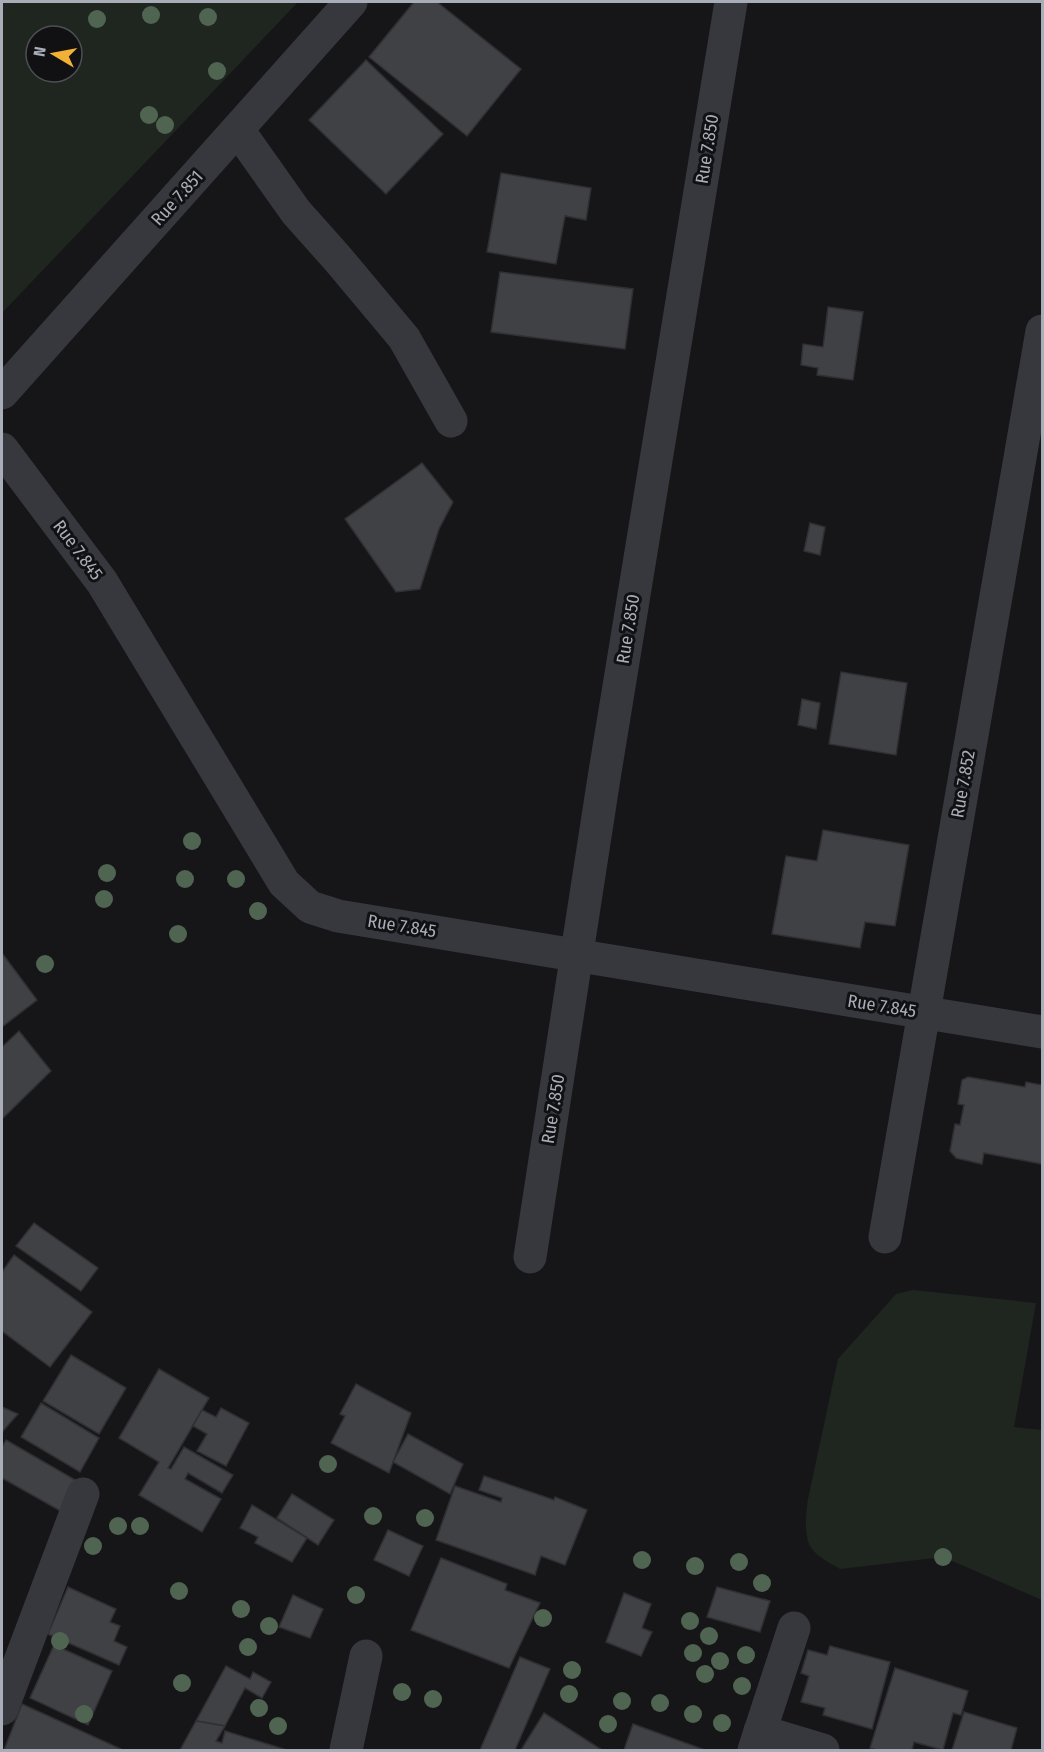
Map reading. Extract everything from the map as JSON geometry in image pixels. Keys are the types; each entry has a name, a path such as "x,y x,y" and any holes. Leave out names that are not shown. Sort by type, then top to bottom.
{"street":[{"name":"Rue 7.851","path":"2,393 351,2"},
{"name":"Rue 7.850","path":"530,1257 604,778 731,2"},
{"path":"238,130 296,212 404,338 451,421"},
{"name":"Rue 7.852","path":"885,1238 1042,331"},
{"name":"Rue 7.845","path":"2,449 102,582 284,883 310,907 339,916 1042,1032"},
{"path":"2,1709 83,1494"},
{"path":"794,1628 757,1741 823,1750"},
{"path":"346,1750 366,1656"}],"shaded area":[{"path":"2,2 298,2 2,313"},
{"path":"913,1290 1036,1303 1014,1427 1042,1430 1042,1600 943,1557 840,1569 819,1556 810,1545 806,1526 808,1499 838,1359 896,1294"}],"building":[{"path":"414,2 437,2 521,69 467,136 369,57"},
{"path":"366,60 443,134 386,194 309,120"},
{"path":"501,173 591,188 586,220 565,216 556,264 487,252"},
{"path":"500,272 633,289 625,349 491,332"},
{"path":"828,307 863,312 853,380 817,375 818,368 801,365 803,344 823,347"},
{"path":"422,463 453,502 439,529 420,589 396,592 345,519"},
{"path":"810,523 825,527 820,555 804,551"},
{"path":"841,672 907,683 896,755 829,744"},
{"path":"802,699 820,703 816,729 798,725"},
{"path":"823,830 909,845 895,926 865,922 860,948 772,934 786,856 817,861"},
{"path":"2,953 37,1000 2,1027"},
{"path":"19,1031 51,1071 2,1119 2,1047"},
{"path":"968,1077 1025,1087 1026,1082 1042,1085 1042,1164 984,1153 982,1164 956,1158 950,1151 955,1124 960,1125 964,1105 958,1104 962,1080"},
{"path":"34,1223 98,1268 81,1291 16,1246"},
{"path":"14,1255 92,1312 50,1367 2,1331 2,1272"},
{"path":"71,1355 126,1388 99,1434 43,1401"},
{"path":"159,1369 209,1398 168,1468 171,1469 184,1447 233,1475 222,1493 188,1473 185,1479 221,1499 202,1532 139,1495 159,1462 119,1438"},
{"path":"356,1384 411,1413 389,1473 331,1443 345,1416 340,1414"},
{"path":"41,1403 99,1438 80,1472 21,1437"},
{"path":"2,1407 18,1414 2,1432"},
{"path":"221,1408 249,1423 226,1466 197,1451 207,1434 193,1426 202,1410 216,1417"},
{"path":"408,1434 463,1464 450,1494 393,1462"},
{"path":"6,1440 77,1481 64,1513 2,1478 2,1447"},
{"path":"484,1476 554,1500 555,1497 587,1510 565,1565 541,1556 535,1575 436,1540 455,1486 501,1502 502,1498 479,1490"},
{"path":"292,1494 334,1520 318,1545 277,1518"},
{"path":"252,1505 307,1538 292,1562 255,1543 258,1537 240,1528"},
{"path":"388,1530 423,1546 409,1576 374,1560"},
{"path":"441,1558 507,1584 505,1590 540,1603 509,1668 411,1630"},
{"path":"68,1587 116,1609 110,1622 120,1626 114,1641 127,1647 119,1665 48,1634"},
{"path":"717,1587 770,1601 760,1632 707,1617"},
{"path":"624,1593 651,1604 642,1628 652,1632 641,1656 606,1642"},
{"path":"293,1595 323,1609 310,1638 279,1627"},
{"path":"54,1645 112,1671 88,1725 30,1698"},
{"path":"830,1646 890,1662 872,1729 823,1715 825,1708 801,1702 809,1676 801,1673 808,1650 827,1655"},
{"path":"520,1657 550,1669 515,1750 480,1750"},
{"path":"226,1666 250,1679 253,1672 271,1682 262,1698 245,1688 225,1726 196,1721"},
{"path":"895,1668 968,1691 961,1715 953,1713 943,1750 914,1742 912,1750 870,1748"},
{"path":"22,1704 123,1750 4,1750"},
{"path":"964,1712 1017,1728 1011,1750 952,1750"},
{"path":"544,1713 602,1750 521,1750"},
{"path":"196,1721 225,1726 216,1741 222,1743 225,1731 287,1750 180,1750"},
{"path":"633,1724 705,1750 624,1750"}]}
